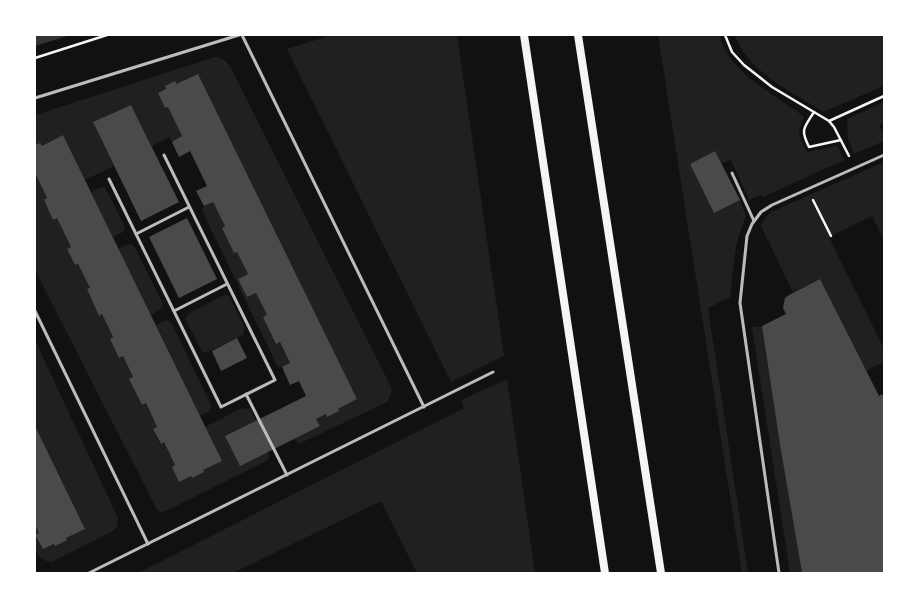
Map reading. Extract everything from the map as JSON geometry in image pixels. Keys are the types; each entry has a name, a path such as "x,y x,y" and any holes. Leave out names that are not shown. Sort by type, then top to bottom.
{"main road":[{"path":"524,35 605,573"},
{"path":"578,35 661,573"}],"lane":[{"path":"35,98 240,35 424,406"},
{"path":"109,179 221,407 275,380 164,155"},
{"path":"779,573 740,303 747,236 754,221 761,212 772,205 884,155"},
{"path":"732,173 754,221"},
{"path":"136,234 189,207"},
{"path":"174,311 227,284"},
{"path":"35,311 148,544"},
{"path":"89,573 493,372"},
{"path":"246,394 287,475"}],"path":[{"path":"35,58 108,35"},
{"path":"725,35 732,52 744,65 772,87 829,121 834,127 855,168"},
{"path":"829,121 884,96"},
{"path":"814,112 803,130 804,137 809,147 841,140"},
{"path":"808,189 831,236"}],"shaded area":[{"path":"35,35 71,35 35,46"},
{"path":"332,35 457,35 504,356 451,382 287,49"},
{"path":"658,35 720,35 724,48 742,71 766,91 803,116 799,134 807,152 837,146 844,160 763,197 760,195 749,200 731,160 721,163 715,151 690,164 714,213 740,200 746,217 736,246 730,297 708,308 748,573 742,573"},
{"path":"735,35 884,35 884,86 823,112 785,89 760,70 749,60"},
{"path":"215,57 224,60 231,68 392,389 387,402 299,444 294,439 320,426 316,419 326,414 327,416 357,399 198,74 176,84 174,82 165,86 166,89 158,93 165,108 168,107 182,136 172,142 169,137 152,146 131,105 93,122 114,166 85,180 63,135 42,146 40,143 35,145 35,115"},
{"path":"884,102 884,123 879,125 884,136 884,141 854,154 848,139 847,119"},
{"path":"884,162 884,240 872,216 829,237 884,349 884,362 866,371 820,279 793,292 761,226 765,218 771,212"},
{"path":"35,173 47,198 44,200 53,220 57,218 71,247 67,249 75,265 78,264 90,288 87,290 99,315 102,314 113,337 110,339 119,358 123,356 133,377 129,379 142,405 146,403 157,427 153,429 160,444 164,442 175,465 172,467 179,481 191,476 192,478 203,472 205,427 242,408 250,409 256,421 225,436 268,452 268,460 166,511 161,512 157,510 35,270"},
{"path":"101,187 106,189 125,227 123,232 113,237 91,192"},
{"path":"213,202 225,226 222,228 234,253 237,252 248,274 238,279 247,297 256,293 290,363 282,367 278,367 202,211 204,206"},
{"path":"128,244 134,246 163,304 160,310 151,315 118,249"},
{"path":"224,295 229,296 245,328 243,335 205,353 202,352 185,319 188,314"},
{"path":"166,320 171,322 211,405 210,411 200,416 156,325"},
{"path":"762,326 780,445 802,573 790,573 752,327"},
{"path":"35,340 118,518 117,527 113,531 52,562 40,558 37,554 35,543 35,525 39,533 36,535 43,549 85,529 35,426"},
{"path":"507,379 535,573 417,573 381,501 233,573 138,573 464,408 461,400"}],"building":[{"path":"198,74 357,399 338,409 339,411 327,417 326,414 316,419 320,426 240,466 225,436 306,396 299,381 290,385 282,367 290,363 280,342 276,344 263,317 267,315 256,293 247,297 238,279 248,274 237,252 234,253 222,228 225,226 213,202 204,206 196,191 207,186 190,151 179,157 172,142 182,136 168,107 165,108 158,93 166,89 165,86 175,81 176,84"},
{"path":"131,105 179,202 141,221 93,122"},
{"path":"63,135 222,461 203,470 204,472 192,478 191,476 179,482 172,467 175,465 164,442 161,444 153,429 157,427 146,403 142,405 129,379 133,377 123,356 119,358 110,339 113,337 102,314 99,316 87,289 90,288 78,264 75,265 67,249 71,247 57,218 53,220 44,200 47,198 35,173 35,145 40,143 42,146"},
{"path":"715,151 740,200 714,213 690,164"},
{"path":"187,218 217,279 179,298 149,237"},
{"path":"820,279 879,396 882,394 884,399 884,573 802,573 780,445 762,326 786,314 783,308 785,298"},
{"path":"237,338 247,358 221,371 212,351"},
{"path":"35,426 85,529 66,538 67,540 55,546 54,544 43,549 35,535 39,533 35,525"}]}
